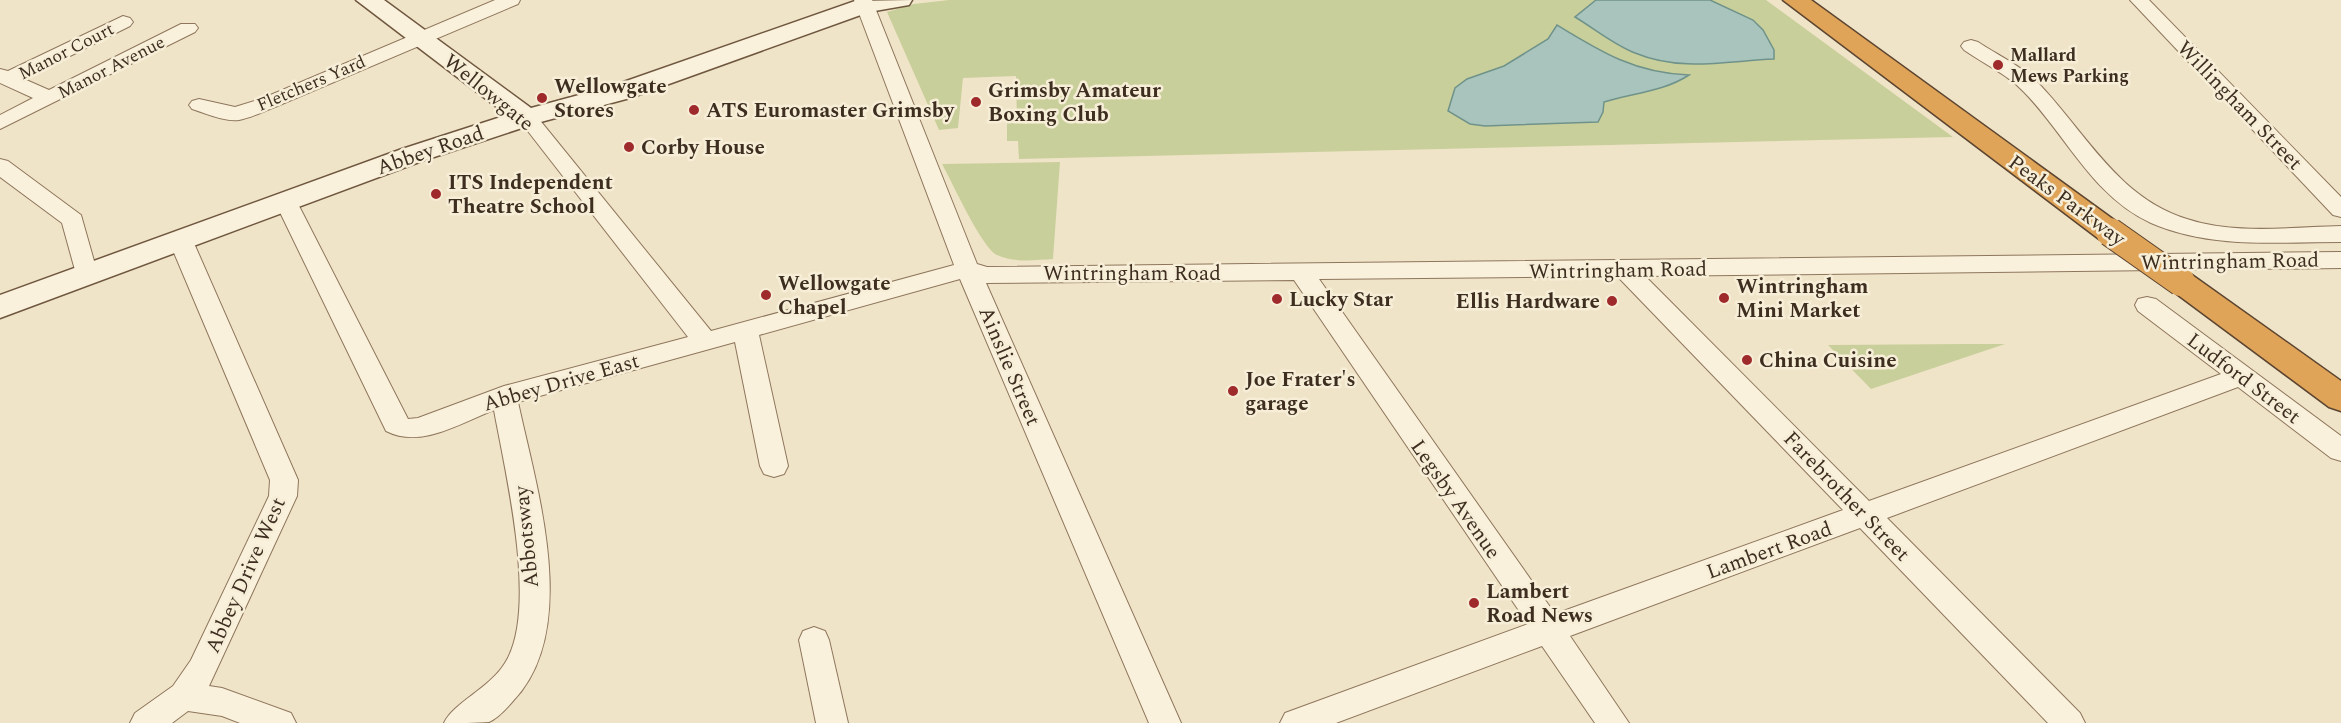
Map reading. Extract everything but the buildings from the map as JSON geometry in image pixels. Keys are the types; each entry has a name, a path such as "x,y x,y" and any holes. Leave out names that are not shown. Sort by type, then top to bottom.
{"highway":[{"name":"Peaks Parkway","path":"1795,0 2110,232 2341,398"}],"street":[{"name":"Wellowgate","path":"368,0 527,117 705,341"},
{"name":"Fletchers Yard","path":"199,105 236,114 511,0"},
{"name":"Abbey Road","path":"0,307 412,154 527,117 621,92 864,3 900,0"},
{"name":"Willingham Street","path":"2139,0 2341,210"},
{"name":"Ainslie Street","path":"864,3 968,269 1165,723"},
{"name":"Manor Court","path":"4,77 123,22"},
{"name":"Manor Avenue","path":"4,77 49,98 188,28"},
{"path":"1971,46 2033,88 2112,188 2145,211 2182,226 2224,233 2341,234"},
{"name":"Manor Avenue","path":"0,123 42,102"},
{"path":"0,166 73,220 86,275"},
{"name":"Abbey Drive East","path":"286,201 395,424 405,429 420,428 504,396 968,269"},
{"name":"Abbey Drive West","path":"146,723 184,696 202,670 284,496 284,480 181,241"},
{"name":"Wintringham Road","path":"968,269 986,275 1302,273 2341,260"},
{"name":"Farebrother Street","path":"1625,270 2069,723"},
{"name":"Legsby Avenue","path":"1302,273 1612,723"},
{"name":"Ludford Street","path":"2147,305 2341,451"},
{"path":"745,330 774,466"},
{"name":"Lambert Road","path":"1296,723 2242,376"},
{"name":"Abbotsway","path":"460,723 493,700 509,683 521,665 531,630 533,557 504,396"},
{"path":"814,640 832,723"},
{"path":"184,696 222,702 280,723"}],"green space":[{"path":"949,0 1766,0 1953,137 1019,159 1018,141 1007,141 1007,123 1017,123 1016,76 963,78 958,128 939,130 887,12 914,4"},
{"path":"1060,162 1053,259 1032,260 1004,258 991,250 976,228 942,164"},
{"path":"2005,344 1871,389 1828,345"}],"water":[{"path":"1596,0 1710,0 1753,20 1763,30 1774,50 1774,59 1687,64 1652,59 1620,46 1575,17"},
{"path":"1557,25 1619,59 1652,70 1689,75 1658,89 1604,102 1603,112 1598,122 1485,126 1470,124 1448,111 1455,88 1467,79 1504,66 1548,39"}],"place":[{"name":"Mallard Mews Parking","path":"1998,65"},
{"name":"Wellowgate Stores","path":"542,98"},
{"name":"Grimsby Amateur Boxing Club","path":"976,102"},
{"name":"ATS Euromaster Grimsby","path":"694,110"},
{"name":"Corby House","path":"629,147"},
{"name":"ITS Independent Theatre School","path":"436,194"},
{"name":"Wellowgate Chapel","path":"766,295"},
{"name":"Wintringham Mini Market","path":"1724,298"},
{"name":"Lucky Star","path":"1277,299"},
{"name":"Ellis Hardware","path":"1612,301"},
{"name":"China Cuisine","path":"1747,360"},
{"name":"Joe Frater's garage","path":"1233,391"},
{"name":"Lambert Road News","path":"1474,603"}]}
